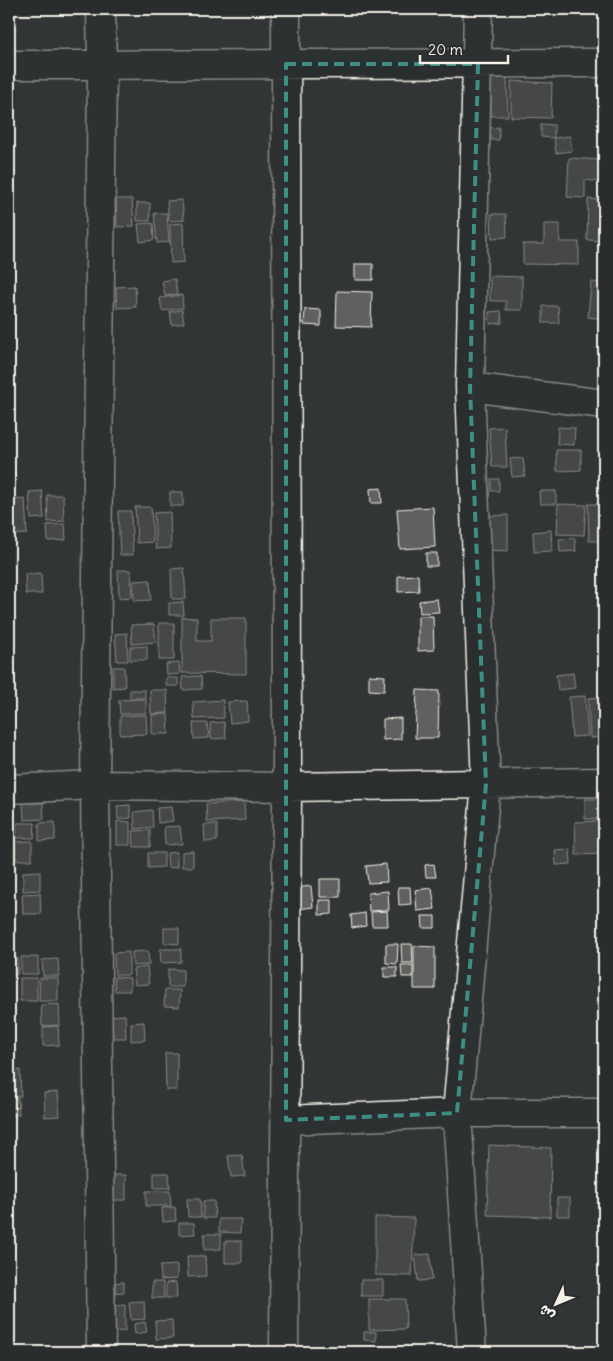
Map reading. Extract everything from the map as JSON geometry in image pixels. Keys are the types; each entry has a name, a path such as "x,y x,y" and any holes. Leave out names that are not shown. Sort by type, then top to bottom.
{"street":[{"path":"101,9 102,65 94,785 101,1352"},
{"path":"284,1352 287,787 286,9"},
{"path":"472,1352 457,1113 486,784 470,387 478,9"},
{"path":"9,65 604,63"},
{"path":"470,387 604,404"},
{"path":"9,789 94,785 287,787 604,782"},
{"path":"286,1120 457,1113 604,1113"}],"highlighted area":[{"path":"286,64 478,64 470,387 486,784 457,1113 286,1120"}],"building":[{"path":"491,78 507,78 508,116 491,116"},
{"path":"511,81 552,83 551,118 511,117"},
{"path":"541,124 554,125 554,138 541,137"},
{"path":"499,127 499,140 491,140 490,128"},
{"path":"570,136 572,151 556,153 554,138"},
{"path":"569,158 601,160 600,182 585,180 585,198 567,197"},
{"path":"116,199 132,199 134,226 117,227"},
{"path":"588,199 604,200 604,241 587,240"},
{"path":"182,200 184,220 169,221 167,201"},
{"path":"137,203 150,203 150,221 137,221"},
{"path":"154,213 167,213 169,242 157,243"},
{"path":"491,214 506,214 507,237 492,238"},
{"path":"153,223 154,240 140,242 138,224"},
{"path":"183,223 184,262 171,263 170,224"},
{"path":"544,224 560,224 560,242 579,242 579,265 523,264 523,244 544,244"},
{"path":"355,264 373,264 373,280 355,280"},
{"path":"490,276 522,277 522,310 506,310 506,301 490,301"},
{"path":"175,279 177,294 165,296 162,281"},
{"path":"591,282 604,283 604,319 588,317"},
{"path":"135,286 136,307 117,308 116,287"},
{"path":"337,291 372,292 371,327 336,326"},
{"path":"182,295 183,308 162,311 160,298"},
{"path":"543,306 558,306 559,323 543,323"},
{"path":"305,309 321,310 321,326 304,325"},
{"path":"182,310 184,323 172,325 170,312"},
{"path":"501,311 502,323 490,324 489,312"},
{"path":"505,427 507,467 492,467 489,428"},
{"path":"558,427 575,428 574,445 557,444"},
{"path":"556,450 581,450 581,470 557,471"},
{"path":"523,458 525,476 512,477 510,459"},
{"path":"9,473 15,473 15,488 9,488"},
{"path":"491,479 499,479 499,491 491,491"},
{"path":"381,488 382,503 371,503 370,489"},
{"path":"42,491 44,518 31,519 29,492"},
{"path":"539,491 556,491 556,504 540,504"},
{"path":"170,492 183,492 183,506 170,506"},
{"path":"47,495 63,495 64,521 48,522"},
{"path":"25,499 27,534 9,535 9,500"},
{"path":"558,504 586,505 584,535 557,534"},
{"path":"588,504 604,504 604,541 589,541"},
{"path":"135,507 151,507 153,542 137,543"},
{"path":"433,507 435,547 400,549 397,509"},
{"path":"118,511 131,511 133,555 120,555"},
{"path":"170,512 171,548 156,549 154,513"},
{"path":"508,515 508,551 487,550 487,516"},
{"path":"65,524 66,540 48,541 47,525"},
{"path":"551,530 552,551 534,552 533,532"},
{"path":"575,538 576,551 560,552 559,539"},
{"path":"426,553 437,553 437,566 426,566"},
{"path":"184,568 186,599 172,599 171,569"},
{"path":"118,570 131,570 132,597 119,598"},
{"path":"41,573 42,594 26,594 25,574"},
{"path":"418,575 419,591 398,592 398,576"},
{"path":"150,580 151,600 134,601 133,581"},
{"path":"9,590 11,590 11,607 9,607"},
{"path":"437,599 439,612 420,613 419,601"},
{"path":"183,602 184,615 169,615 169,603"},
{"path":"418,616 433,616 434,650 418,651"},
{"path":"182,617 197,618 197,641 211,641 211,618 246,618 246,674 182,673"},
{"path":"159,623 174,623 174,660 159,660"},
{"path":"154,624 156,642 132,644 131,625"},
{"path":"127,633 128,661 117,661 115,634"},
{"path":"147,646 147,660 130,660 130,647"},
{"path":"179,663 180,674 167,675 166,664"},
{"path":"113,667 124,667 125,687 113,688"},
{"path":"573,673 575,688 558,690 556,675"},
{"path":"369,675 385,676 384,691 369,690"},
{"path":"201,676 202,689 183,690 182,677"},
{"path":"166,678 178,678 178,686 166,686"},
{"path":"130,690 145,690 145,698 130,698"},
{"path":"150,690 167,690 168,713 151,714"},
{"path":"417,690 439,691 438,738 415,738"},
{"path":"585,696 588,736 572,737 569,697"},
{"path":"604,697 604,737 590,738 588,698"},
{"path":"146,699 146,713 120,714 119,700"},
{"path":"223,700 224,718 194,719 193,702"},
{"path":"247,701 248,721 230,723 228,702"},
{"path":"168,714 169,734 152,734 152,715"},
{"path":"146,715 147,734 120,735 120,716"},
{"path":"401,718 401,739 383,740 383,719"},
{"path":"224,722 226,738 211,739 210,723"},
{"path":"193,723 207,723 209,738 194,739"},
{"path":"585,799 604,799 604,819 585,819"},
{"path":"244,802 245,820 207,822 206,804"},
{"path":"23,803 43,803 44,819 24,820"},
{"path":"130,805 131,818 118,819 117,806"},
{"path":"171,807 173,821 158,823 157,808"},
{"path":"152,810 153,827 135,829 134,812"},
{"path":"117,821 130,822 130,845 117,845"},
{"path":"602,821 604,854 576,855 575,822"},
{"path":"55,822 55,840 39,841 39,823"},
{"path":"17,823 35,823 34,838 16,838"},
{"path":"217,824 217,841 205,842 204,825"},
{"path":"180,826 182,844 165,845 164,827"},
{"path":"150,830 150,847 134,847 133,831"},
{"path":"32,841 32,860 16,860 15,842"},
{"path":"570,849 571,864 556,865 555,850"},
{"path":"193,851 193,867 182,867 182,852"},
{"path":"177,852 177,867 168,868 167,853"},
{"path":"148,853 164,853 164,867 148,868"},
{"path":"386,864 387,882 368,883 366,866"},
{"path":"434,864 436,877 426,877 425,865"},
{"path":"40,871 40,890 23,891 23,872"},
{"path":"320,879 340,879 340,897 320,897"},
{"path":"311,886 313,907 298,909 296,888"},
{"path":"398,887 410,887 411,904 399,905"},
{"path":"432,888 435,909 417,911 415,890"},
{"path":"388,891 389,910 369,911 368,893"},
{"path":"40,893 41,914 23,914 22,894"},
{"path":"319,900 332,900 332,914 319,915"},
{"path":"387,911 388,926 372,926 371,912"},
{"path":"365,913 366,926 352,928 351,915"},
{"path":"422,916 435,916 435,928 423,928"},
{"path":"164,928 179,928 179,944 164,943"},
{"path":"9,939 12,939 13,955 9,955"},
{"path":"386,944 398,944 397,964 386,963"},
{"path":"401,944 412,944 413,963 402,963"},
{"path":"414,946 435,947 435,989 414,989"},
{"path":"160,949 181,949 181,962 161,963"},
{"path":"148,951 149,965 133,966 132,952"},
{"path":"129,952 129,975 115,975 114,953"},
{"path":"21,957 38,957 38,974 21,974"},
{"path":"9,958 18,958 18,974 9,974"},
{"path":"58,959 59,976 43,976 42,960"},
{"path":"401,965 413,965 413,977 402,977"},
{"path":"147,967 149,984 135,985 133,969"},
{"path":"384,967 397,967 397,977 384,977"},
{"path":"168,969 183,970 183,987 168,987"},
{"path":"114,977 130,978 130,991 115,991"},
{"path":"20,978 37,978 37,1001 20,1001"},
{"path":"40,978 58,978 58,1001 39,1001"},
{"path":"165,990 180,990 179,1007 164,1006"},
{"path":"59,1004 60,1025 42,1026 41,1005"},
{"path":"125,1015 126,1038 113,1038 112,1016"},
{"path":"144,1022 145,1040 131,1041 131,1023"},
{"path":"58,1026 59,1045 43,1046 43,1027"},
{"path":"9,1029 12,1029 13,1051 9,1051"},
{"path":"165,1053 177,1053 177,1090 166,1090"},
{"path":"9,1054 11,1054 13,1068 9,1069"},
{"path":"20,1070 21,1096 9,1097 9,1071"},
{"path":"58,1092 60,1116 45,1117 44,1093"},
{"path":"18,1098 19,1115 9,1115 9,1099"},
{"path":"489,1145 551,1148 550,1217 487,1215"},
{"path":"242,1155 245,1176 231,1177 228,1156"},
{"path":"154,1173 169,1173 170,1188 154,1188"},
{"path":"110,1175 126,1175 126,1200 110,1200"},
{"path":"146,1191 170,1191 171,1206 146,1206"},
{"path":"557,1198 570,1198 570,1216 557,1216"},
{"path":"187,1199 200,1199 201,1217 188,1217"},
{"path":"203,1201 214,1201 215,1218 203,1218"},
{"path":"175,1207 176,1221 163,1222 162,1208"},
{"path":"375,1217 414,1218 412,1276 375,1275"},
{"path":"219,1219 241,1219 240,1233 219,1232"},
{"path":"179,1223 194,1223 195,1234 179,1235"},
{"path":"204,1234 221,1234 221,1249 204,1250"},
{"path":"225,1241 242,1241 242,1263 225,1263"},
{"path":"430,1254 432,1280 418,1281 415,1255"},
{"path":"187,1256 205,1256 206,1276 188,1277"},
{"path":"177,1265 177,1279 161,1280 160,1266"},
{"path":"361,1280 383,1280 383,1296 361,1296"},
{"path":"124,1282 124,1292 112,1293 111,1283"},
{"path":"152,1282 163,1282 164,1298 152,1298"},
{"path":"176,1282 177,1298 166,1298 166,1283"},
{"path":"369,1299 405,1299 406,1329 369,1330"},
{"path":"144,1301 145,1319 131,1320 129,1302"},
{"path":"110,1305 125,1305 125,1331 111,1332"},
{"path":"172,1320 173,1338 156,1339 155,1321"},
{"path":"145,1322 147,1332 135,1334 134,1324"},
{"path":"364,1332 376,1332 376,1341 364,1340"},
{"path":"315,1350 333,1350 333,1352 315,1352"}]}
